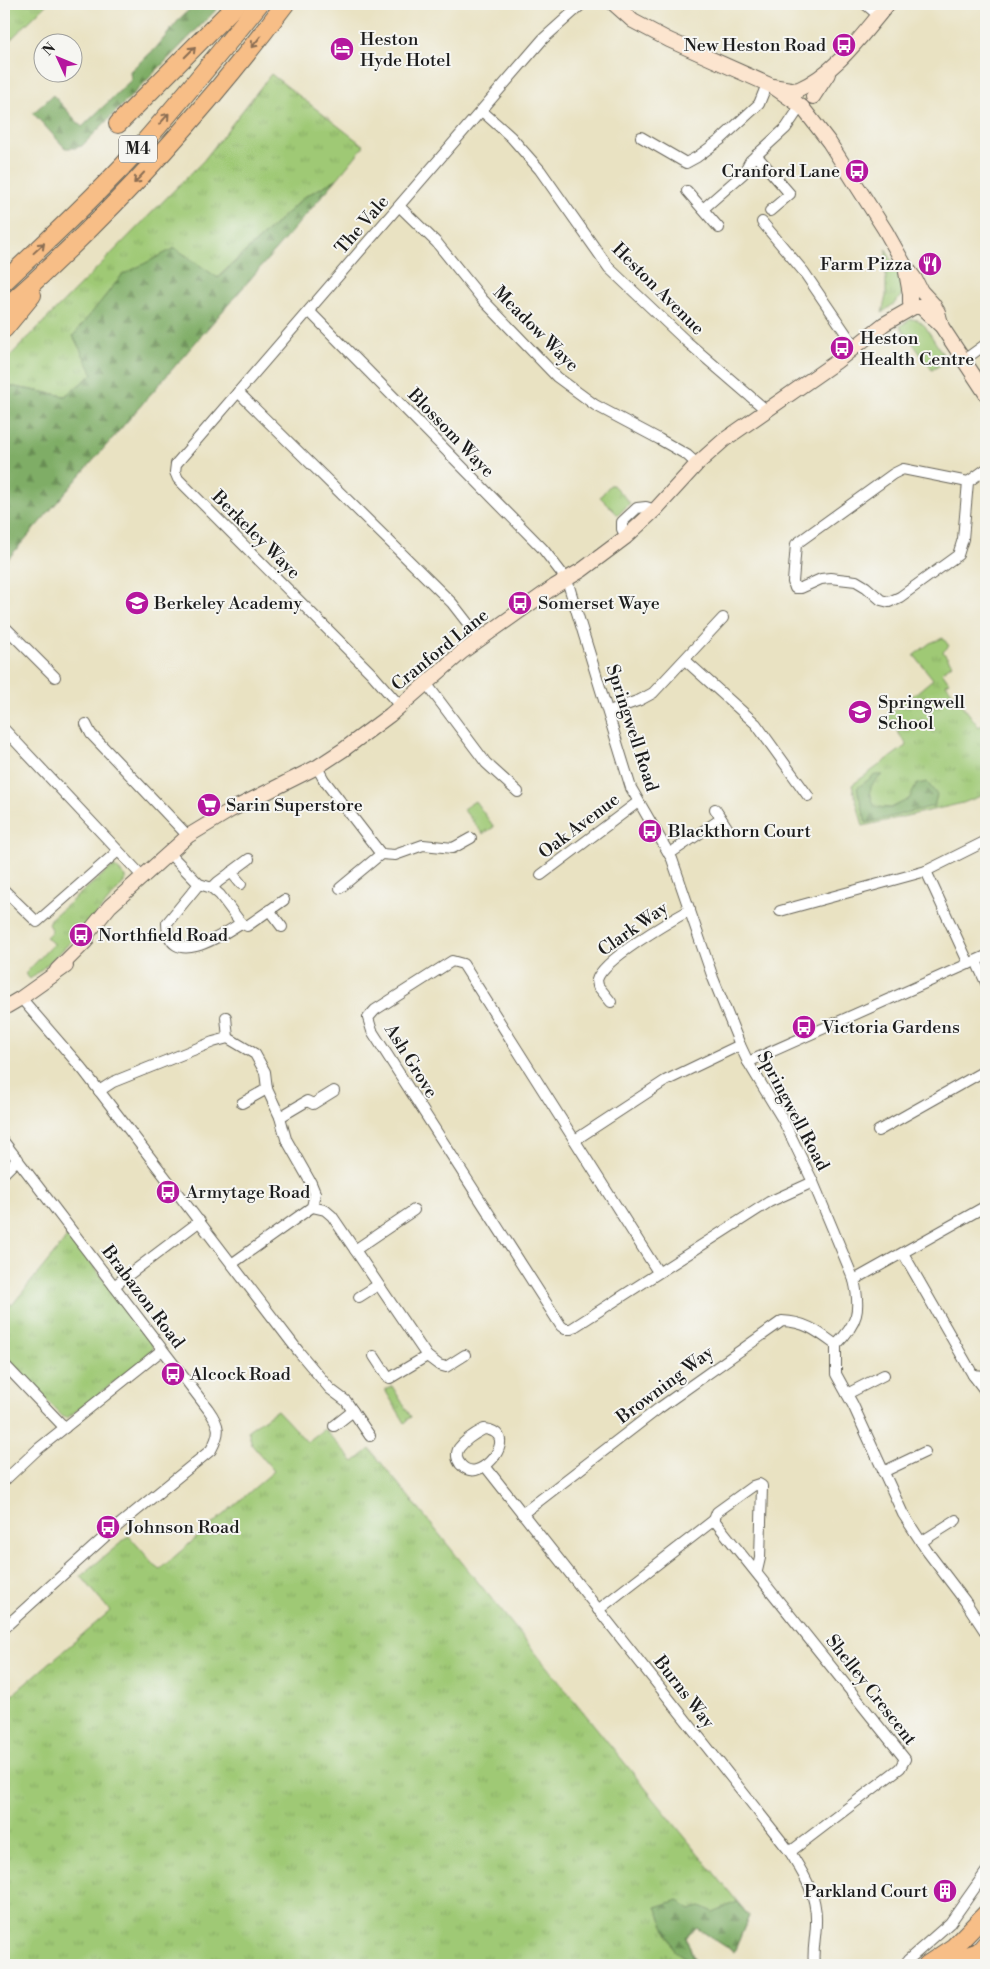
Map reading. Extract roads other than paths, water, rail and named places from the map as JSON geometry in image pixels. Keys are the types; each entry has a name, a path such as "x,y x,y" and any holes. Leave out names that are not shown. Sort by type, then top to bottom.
{"highway":[{"path":"118,124 237,4"},
{"name":"M4","path":"4,282 130,158 188,92 259,4"},
{"name":"M4","path":"4,309 76,243 136,181 195,116 285,4"},
{"path":"4,329 76,243"},
{"path":"927,1965 954,1947 986,1914"},
{"path":"963,1965 973,1959 985,1946"}],"main road":[{"path":"936,1965 985,1946"}],"street":[{"name":"The Vale","path":"175,472 176,464 400,207 543,39 582,4"},
{"path":"614,4 633,21 669,40 803,99 819,128 915,279 917,299 938,312 942,327 986,394"},
{"path":"865,4 878,16"},
{"path":"703,209 743,174 750,161 786,128 803,99 853,46 888,4"},
{"path":"640,137 686,162 720,140 759,104 770,85"},
{"name":"Heston Avenue","path":"482,112 511,137 540,170 608,268 686,341 766,410"},
{"path":"756,155 790,194 770,211"},
{"path":"687,191 719,228"},
{"name":"Meadow Waye","path":"400,207 437,243 483,300 556,376 595,405 687,455 697,464"},
{"path":"762,222 804,272 855,347"},
{"name":"Cranford Lane","path":"4,1008 21,998 57,970 86,941 88,933 110,906 188,836 231,810 317,767 354,742 480,639 555,586 568,580 626,537 655,510 697,464 724,440 828,368 884,324 895,309 917,299"},
{"name":"Blossom Waye","path":"309,311 543,550 568,580"},
{"path":"964,360 986,344"},
{"path":"238,392 452,603 480,639"},
{"path":"968,482 963,539 958,555 900,596 889,602 881,600 866,587 856,582 830,578 821,579 801,588 795,588 793,582 796,544 893,474 903,469 968,482 986,469"},
{"name":"Berkeley Waye","path":"175,472 178,479 371,673 400,706"},
{"name":"Springwell Road","path":"568,580 631,788 669,854 713,978 740,1045 748,1062 783,1120 813,1182 854,1280 858,1296 858,1313 850,1332 836,1345"},
{"path":"609,711 640,700 653,693 723,618"},
{"path":"5,629 55,677"},
{"path":"685,660 756,724 808,796"},
{"path":"426,683 486,763 518,792"},
{"path":"86,724 91,734 188,836"},
{"path":"4,729 142,876"},
{"path":"317,767 324,780 381,854"},
{"name":"Oak Avenue","path":"540,875 638,802"},
{"path":"715,810 728,829"},
{"path":"669,854 721,819"},
{"path":"340,888 381,854 395,855 423,845 453,848 471,838"},
{"path":"780,911 926,871 986,841"},
{"path":"4,890 37,922 118,851"},
{"path":"168,852 199,884 212,888 220,895 240,923 247,926 284,900"},
{"path":"212,888 249,859"},
{"path":"926,871 972,962 986,983"},
{"path":"231,872 241,884"},
{"path":"199,884 167,923 167,933 175,944 181,948 190,949 220,936 240,923"},
{"path":"270,910 282,927"},
{"name":"Clark Way","path":"611,1002 598,986 597,980 600,972 639,941 690,910"},
{"path":"748,1062 986,956"},
{"name":"Ash Grove","path":"658,1272 463,964 452,961 376,1010 368,1018 372,1031 561,1326 565,1329 572,1329 769,1202 813,1182"},
{"path":"21,998 84,1071 233,1263 299,1352 330,1389 346,1401 370,1436"},
{"path":"226,1017 228,1038"},
{"path":"99,1091 113,1082 212,1042 228,1038 255,1054 265,1072 267,1089 280,1117 286,1139 315,1193 312,1207 233,1263"},
{"path":"574,1140 665,1081 740,1045"},
{"path":"878,1131 986,1070"},
{"path":"242,1103 267,1089"},
{"path":"280,1117 306,1101 313,1104 334,1091"},
{"name":"Brabazon Road","path":"4,1142 216,1420 218,1434 214,1445 200,1459 109,1533 4,1628"},
{"path":"4,1173 18,1159"},
{"path":"854,1280 986,1206"},
{"path":"312,1207 325,1210 332,1216 427,1356 439,1365 446,1367 465,1355"},
{"path":"355,1250 414,1210"},
{"path":"114,1286 200,1221"},
{"path":"903,1253 973,1375 986,1392"},
{"path":"359,1297 378,1285"},
{"name":"Browning Way","path":"522,1514 658,1409 782,1322 795,1322 806,1325 836,1345"},
{"path":"836,1345 836,1374 903,1514 921,1542 966,1601 986,1633"},
{"path":"4,1481 38,1449 162,1350"},
{"path":"374,1356 390,1378 427,1356"},
{"path":"4,1364 65,1428"},
{"path":"847,1394 884,1375"},
{"path":"973,1375 986,1376"},
{"path":"334,1426 353,1411"},
{"path":"484,1429 492,1430 501,1442 499,1452 484,1466 474,1471 465,1469 459,1464 457,1455 460,1447 484,1429"},
{"path":"883,1472 925,1452"},
{"name":"Burns Way","path":"484,1466 790,1852 811,1887 817,1920 814,1960 807,1965"},
{"path":"598,1610 714,1520 717,1512 753,1486 759,1484 762,1486 760,1558 757,1571"},
{"name":"Shelley Crescent","path":"714,1520 757,1571 905,1759 900,1768 790,1852"},
{"path":"921,1542 956,1520"},
{"path":"906,1965 908,1960 950,1923 986,1872"}],"place":[{"name":"New Heston Road","path":"844,45"},
{"name":"Heston Hyde Hotel","path":"342,49"},
{"name":"Cranford Lane","path":"857,171"},
{"name":"Farm Pizza","path":"930,264"},
{"name":"Heston Health Centre","path":"842,348"},
{"name":"Berkeley Academy","path":"137,603"},
{"name":"Somerset Waye","path":"520,603"},
{"name":"Springwell School","path":"860,712"},
{"name":"Sarin Superstore","path":"209,805"},
{"name":"Blackthorn Court","path":"650,831"},
{"name":"Northfield Road","path":"81,935"},
{"name":"Victoria Gardens","path":"804,1027"},
{"name":"Armytage Road","path":"168,1192"},
{"name":"Alcock Road","path":"173,1374"},
{"name":"Johnson Road","path":"108,1527"},
{"name":"Parkland Court","path":"945,1891"}]}
